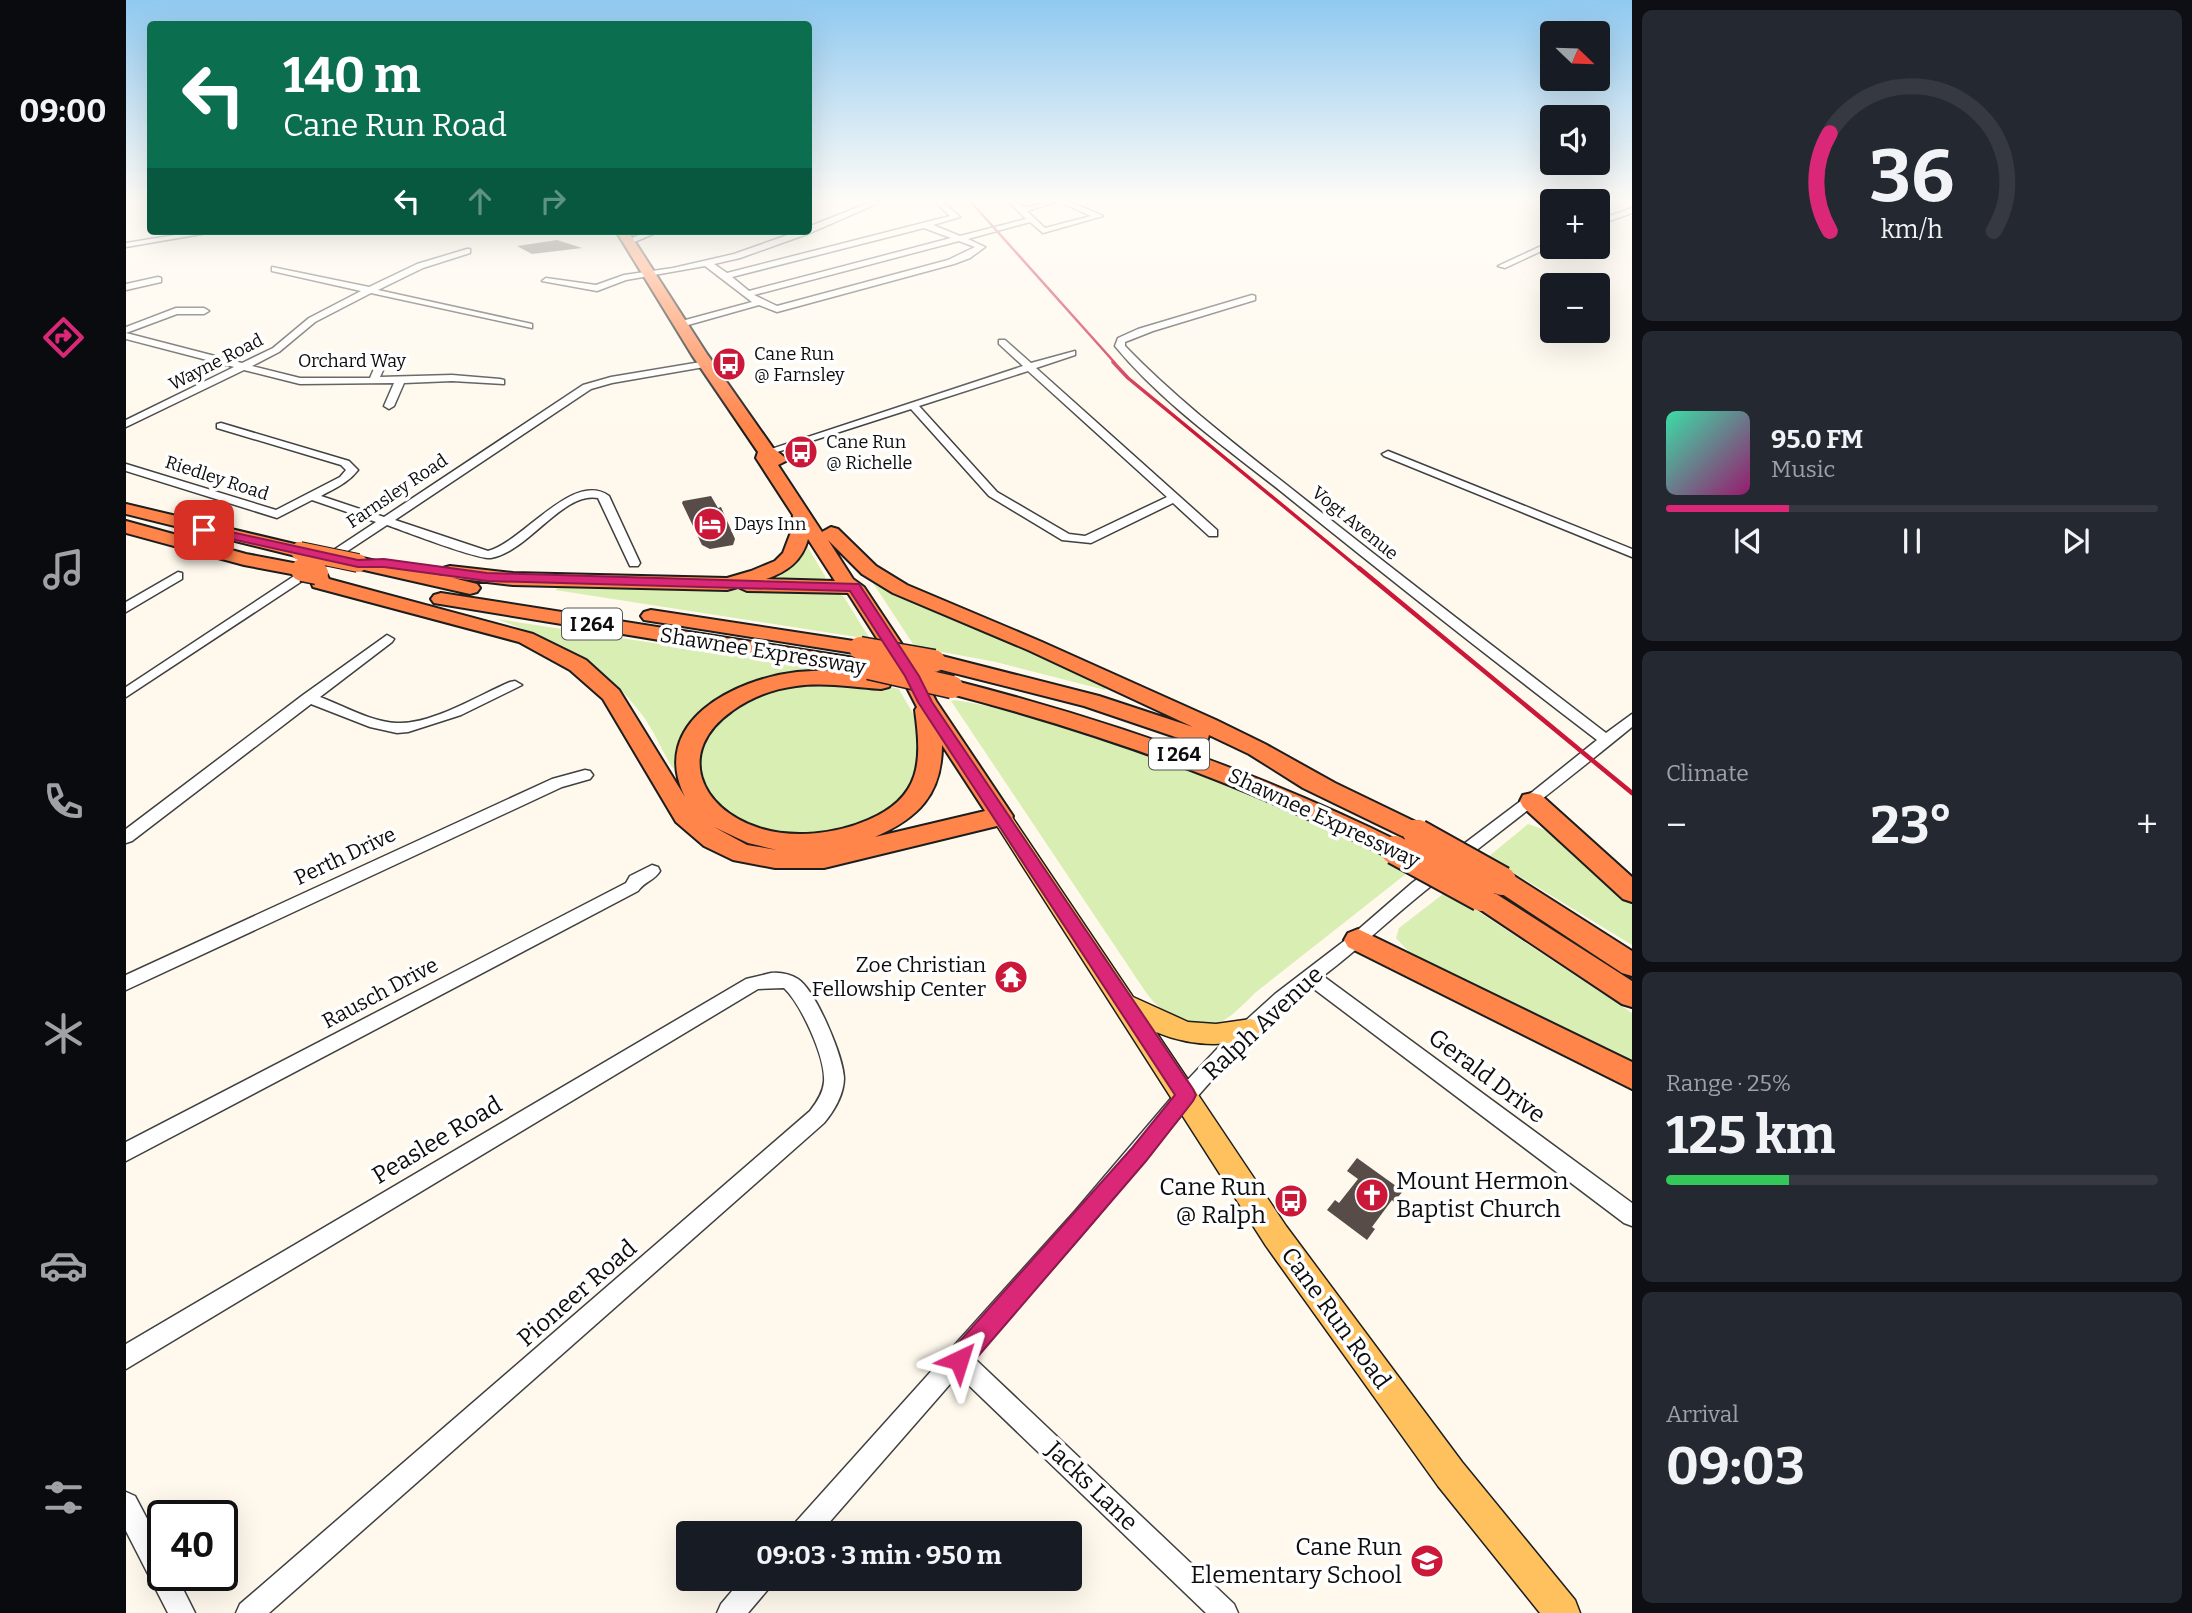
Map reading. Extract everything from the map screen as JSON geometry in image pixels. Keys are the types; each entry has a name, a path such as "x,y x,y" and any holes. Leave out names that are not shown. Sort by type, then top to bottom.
{"highway":[{"name":"Cane Run Road","path":"653,277 767,452 777,457 831,533 860,578 854,587"},
{"name":"Cane Run Road","path":"767,452 765,458 775,475 846,583 854,587 912,676 925,702 1001,816"},
{"name":"Shawnee Expressway","path":"126,509 427,581 870,666 1037,708 1125,734 1404,841"},
{"path":"727,584 756,577 788,560 802,538 802,514"},
{"name":"Shawnee Expressway","path":"126,527 244,559 488,608 870,666 934,661 1051,689 1133,714 1233,750 1326,789 1404,841 1632,965"},
{"path":"831,533 869,570 900,589 1035,646 1208,725 1326,789"},
{"path":"358,564 384,563 513,579 854,587"},
{"path":"317,573 320,583 526,638 578,665 611,695 685,816 713,841 734,850 775,859 824,859 1001,816"},
{"path":"870,666 819,678 763,685 731,699 702,724 691,744 688,761 690,782 696,793 713,813 728,824 773,839 824,841 866,832 902,812 916,798 930,773 933,746 925,702"},
{"path":"1532,801 1632,892"},
{"name":"Shawnee Expressway","path":"1492,889 1632,996"},
{"path":"1358,940 1632,1076"}],"main road":[{"name":"Cane Run Road","path":"1001,816 1276,1236 1450,1474 1562,1613"},
{"path":"1123,1001 1159,1023 1190,1034 1227,1034 1251,1029"}],"street":[{"path":"312,277 529,326"},
{"name":"Wayne Road","path":"126,424 276,350 321,314 394,277"},
{"path":"546,281 593,289 629,277"},
{"path":"728,277 737,287 775,309 895,277"},
{"path":"748,294 811,277"},
{"path":"126,287 158,280"},
{"name":"Vogt Avenue","path":"1252,298 1127,335 1121,340 1120,346 1159,387 1422,598 1606,740"},
{"path":"681,324 761,302"},
{"path":"126,330 176,311 204,311"},
{"name":"Vogt Avenue","path":"1115,336 1149,330"},
{"name":"Orchard Way","path":"126,336 300,381 452,378 500,383"},
{"path":"1002,342 1213,533"},
{"path":"767,452 1072,353"},
{"path":"374,380 385,355"},
{"name":"Farnsley Road","path":"126,693 587,387 707,363"},
{"path":"389,406 401,379"},
{"path":"913,405 993,494 1066,537 1087,540 1175,498"},
{"name":"Riedley Road","path":"126,467 274,514 313,497 348,476 352,470 345,463 221,426"},
{"path":"1388,454 1632,553"},
{"path":"313,497 483,554 494,555 557,510 584,494 595,492 603,496 634,563"},
{"path":"126,608 178,576"},
{"path":"126,837 387,639"},
{"path":"308,698 390,726 406,728 515,685"},
{"name":"Ralph Avenue","path":"814,1521 1139,1154 1186,1095 1281,999 1358,940 1418,887 1532,801 1632,719"},
{"name":"Perth Drive","path":"126,983 545,788 585,775"},
{"name":"Rausch Drive","path":"126,1152 632,887 636,880 652,871"},
{"name":"Gerald Drive","path":"1311,976 1632,1216"},
{"name":"Peaslee Road","path":"126,1357 752,984 779,980"},
{"name":"Pioneer Road","path":"249,1613 824,1108 832,1091 832,1069 800,994 790,984 779,980"},
{"name":"Jacks Lane","path":"959,1360 1225,1613"},
{"path":"126,1505 182,1613"},
{"path":"730,1613 749,1591"}],"green space":[{"path":"807,546 825,580 769,578 796,562"},
{"path":"867,574 1108,684 1105,690 996,662 915,647"},
{"path":"561,585 839,593 870,639 555,590"},
{"path":"497,619 838,672 741,689 676,770 643,716 612,681 595,667 560,646"},
{"path":"793,683 881,685 899,689 918,724 924,744 920,767 907,791 894,806 850,827 801,835 767,831 746,823 712,798 702,782 698,764 702,744 715,724 738,702"},
{"path":"951,701 1073,727 1189,767 1302,815 1411,870 1223,1021 1205,1026 1182,1020 1163,1010 1147,994"},
{"path":"1528,824 1557,834 1632,903 1632,945 1488,857"},
{"path":"1447,891 1632,1013 1632,1066 1409,952 1396,938 1399,928"}],"building":[{"name":"Days Inn","path":"711,496 718,508 721,507 735,539 733,545 710,549 702,545 682,503"},
{"name":"Mount Hermon Baptist Church","path":"1357,1158 1403,1191 1394,1202 1392,1200 1372,1227 1375,1229 1367,1240 1327,1210 1335,1200 1339,1203 1358,1179 1347,1171"}],"railway":[{"path":"1038,277 1115,363"},
{"path":"1113,362 1128,378 1361,570"},
{"path":"1359,568 1632,793"}],"place":[{"name":"Cane Run @ Farnsley","path":"729,364"},
{"name":"Cane Run @ Richelle","path":"801,452"},
{"name":"Days Inn","path":"710,524"},
{"name":"Zoe Christian Fellowship Center","path":"1011,977"},
{"name":"Mount Hermon Baptist Church","path":"1372,1195"},
{"name":"Cane Run @ Ralph","path":"1291,1201"},
{"name":"Cane Run Elementary School","path":"1427,1561"}],"route":[{"path":"204,530 358,564 384,563 487,577 854,587 912,676 925,702 1186,1095 1139,1154 959,1360"}]}
